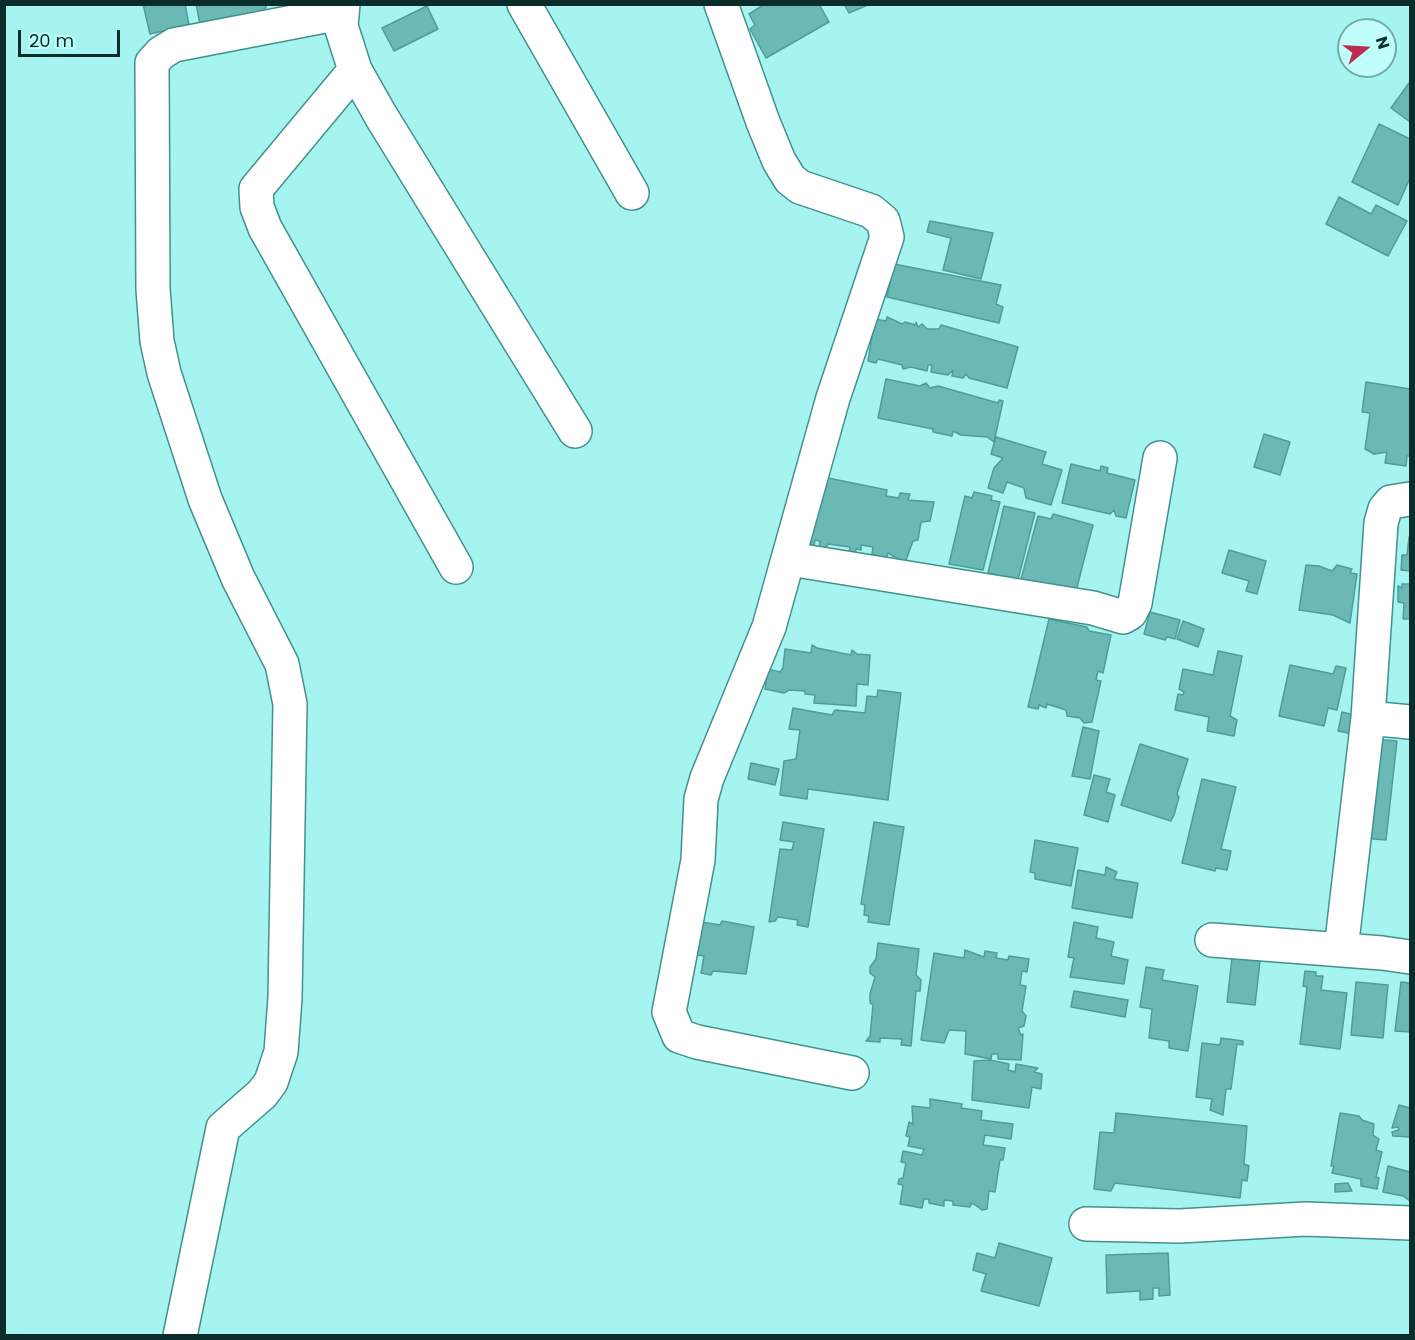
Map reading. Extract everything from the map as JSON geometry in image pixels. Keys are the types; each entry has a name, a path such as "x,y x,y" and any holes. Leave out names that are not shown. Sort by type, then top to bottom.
{"street":[{"path":"524,4 632,193"},
{"path":"721,4 778,161 790,179 800,187 871,211 883,221 887,231 884,247 833,398 797,520 790,559 768,627 704,788 698,860 669,1012 679,1036 697,1042 852,1072"},
{"path":"180,1335 222,1128 262,1094 271,1082 281,1052 285,998 291,704 282,664 238,578 205,499 159,352 153,289 152,63 161,53 174,45 342,9 340,27 355,70 575,431"},
{"path":"355,70 256,189 257,207 265,228 456,567"},
{"path":"790,559 1093,608 1123,617 1130,613 1135,603 1160,458"},
{"path":"1341,950 1368,718 1381,523 1385,509 1391,502 1410,499"},
{"path":"1368,718 1410,722"},
{"path":"1212,940 1410,957"},
{"path":"1086,1224 1180,1226 1306,1219 1410,1223"}],"building":[{"path":"143,4 185,4 189,25 150,34"},
{"path":"196,4 265,4 266,7 260,16 200,24"},
{"path":"765,4 819,4 829,22 766,58 750,29 755,25 749,14"},
{"path":"844,4 870,4 849,13"},
{"path":"427,6 438,29 394,51 382,28"},
{"path":"1410,84 1410,122 1391,108"},
{"path":"1379,124 1410,139 1410,178 1398,205 1352,182"},
{"path":"1339,197 1371,214 1376,205 1407,221 1388,256 1326,224"},
{"path":"930,221 993,233 981,279 943,270 951,238 927,232"},
{"path":"894,264 1001,285 996,304 1003,307 999,323 887,297"},
{"path":"887,317 902,324 905,322 916,325 916,322 918,327 922,324 927,329 939,329 941,325 1018,347 1007,388 969,378 966,374 963,378 952,376 953,370 948,375 931,372 932,365 928,365 927,371 911,367 903,369 902,365 878,359 876,363 868,361 875,319 886,321"},
{"path":"886,379 920,386 926,383 930,388 938,386 998,403 999,400 1003,401 994,442 987,437 961,435 953,431 952,436 933,432 933,429 878,418"},
{"path":"1366,382 1410,389 1410,456 1407,456 1406,466 1385,463 1387,452 1374,454 1365,449 1370,413 1362,412"},
{"path":"1264,434 1290,442 1280,475 1254,467"},
{"path":"996,437 1046,452 1042,464 1062,470 1051,505 1026,498 1024,488 1007,482 1003,493 988,488 994,468 1003,458 991,454"},
{"path":"1071,464 1100,471 1101,466 1108,468 1107,473 1135,480 1126,518 1116,516 1114,510 1110,514 1062,503"},
{"path":"823,477 887,490 886,496 899,498 900,493 910,494 908,500 934,502 930,521 921,522 918,540 913,541 905,563 888,553 886,559 872,554 873,547 861,545 861,550 856,549 855,554 849,553 850,547 828,544 824,550 819,548 820,541 815,540 814,545 810,544"},
{"path":"974,492 992,496 991,500 1000,502 983,570 949,564 965,496 972,498"},
{"path":"1004,506 1035,513 1018,580 988,573"},
{"path":"1053,514 1093,525 1075,595 1020,583 1038,516 1051,519"},
{"path":"1409,537 1410,571 1401,570 1402,555 1407,555"},
{"path":"1229,550 1266,561 1257,594 1246,591 1249,581 1222,573"},
{"path":"1306,565 1319,566 1332,571 1337,565 1352,569 1350,573 1357,574 1350,623 1333,615 1299,610"},
{"path":"1402,584 1410,584 1410,619 1403,619 1404,603 1398,602 1398,586 1402,588"},
{"path":"1150,612 1180,620 1175,639 1167,637 1165,640 1144,634"},
{"path":"1049,619 1111,635 1103,673 1098,671 1096,680 1101,681 1092,722 1084,723 1080,718 1067,716 1066,710 1047,704 1046,708 1039,705 1038,709 1028,707"},
{"path":"1183,621 1204,629 1198,647 1177,639"},
{"path":"812,645 851,655 852,650 857,654 870,655 868,685 857,684 856,706 814,703 815,695 805,694 805,691 789,690 784,693 765,689 768,669 780,672 783,668 785,649 811,653"},
{"path":"1218,651 1242,656 1230,716 1237,720 1234,736 1207,731 1209,717 1175,710 1178,694 1183,695 1184,692 1179,689 1183,669 1213,675"},
{"path":"1290,665 1333,674 1336,666 1346,668 1337,710 1328,708 1324,726 1279,716"},
{"path":"878,690 901,693 888,800 808,789 807,799 780,795 784,761 796,759 800,730 789,729 793,708 832,715 835,710 865,713 867,696 877,697"},
{"path":"1342,712 1362,717 1358,735 1338,731"},
{"path":"1083,727 1099,731 1090,779 1072,776"},
{"path":"1372,739 1397,741 1386,840 1362,838"},
{"path":"1140,744 1188,759 1171,821 1121,805"},
{"path":"751,763 779,769 775,785 748,779"},
{"path":"1094,775 1110,779 1106,792 1115,795 1108,822 1084,815"},
{"path":"1202,779 1236,787 1221,849 1231,851 1227,870 1216,868 1215,871 1182,863"},
{"path":"783,822 824,829 808,927 797,925 798,920 778,917 775,921 769,922 780,849 792,850 794,842 780,840"},
{"path":"874,822 904,827 889,925 868,922 869,916 864,915 865,905 861,904"},
{"path":"1035,840 1078,848 1071,886 1035,879 1035,873 1030,872"},
{"path":"1106,867 1117,872 1114,879 1138,883 1132,918 1072,908 1078,870 1105,875"},
{"path":"722,921 754,927 746,974 713,971 711,975 701,973 704,956 697,955 701,922 720,925"},
{"path":"1074,922 1098,927 1096,938 1114,942 1111,956 1128,960 1124,984 1070,977 1074,958 1068,957"},
{"path":"878,943 919,949 916,975 921,980 920,991 916,991 911,1046 901,1045 902,1039 880,1038 880,1042 866,1041 870,1036 873,1005 870,1003 870,994 875,977 870,973 870,967 876,959"},
{"path":"1233,949 1261,953 1255,1005 1227,1002"},
{"path":"965,950 984,957 985,951 997,953 996,958 1008,960 1009,956 1029,959 1027,972 1022,971 1020,985 1026,986 1022,1011 1026,1016 1024,1026 1018,1028 1021,1035 1023,1034 1021,1060 998,1059 998,1054 992,1054 991,1059 965,1054 966,1031 949,1030 944,1043 921,1040 934,953 964,958"},
{"path":"1146,967 1164,970 1162,980 1198,986 1188,1051 1169,1048 1169,1041 1149,1038 1152,1009 1140,1007"},
{"path":"1305,971 1316,972 1316,976 1323,976 1321,990 1347,993 1340,1049 1300,1044 1307,987 1303,986"},
{"path":"1356,982 1388,985 1383,1038 1351,1035"},
{"path":"1401,982 1410,983 1410,1032 1395,1031"},
{"path":"1074,991 1128,1000 1125,1017 1071,1007"},
{"path":"1221,1038 1243,1041 1243,1045 1237,1044 1231,1089 1226,1089 1223,1115 1210,1110 1212,1099 1196,1097 1202,1043 1220,1045"},
{"path":"990,1060 1009,1064 1008,1070 1015,1072 1016,1064 1038,1068 1034,1072 1042,1074 1041,1089 1032,1087 1029,1108 972,1100 974,1061"},
{"path":"930,1099 962,1104 961,1108 982,1111 981,1120 1013,1124 1011,1139 985,1135 983,1145 1005,1148 1003,1160 1000,1160 995,1192 989,1191 987,1209 982,1210 972,1203 970,1207 953,1205 953,1201 944,1200 944,1206 929,1203 929,1199 924,1199 922,1208 900,1204 903,1185 898,1184 899,1179 903,1178 906,1163 901,1162 903,1151 922,1155 924,1149 908,1146 910,1137 906,1136 909,1122 913,1124 912,1106 930,1108"},
{"path":"1399,1105 1410,1108 1410,1137 1393,1136 1392,1132 1399,1130 1398,1127 1392,1128"},
{"path":"1116,1113 1247,1126 1244,1164 1249,1166 1247,1181 1242,1180 1240,1198 1115,1183 1111,1191 1094,1189 1100,1132 1114,1133"},
{"path":"1340,1113 1359,1116 1362,1120 1374,1124 1373,1135 1379,1139 1376,1150 1382,1152 1376,1177 1379,1178 1377,1189 1361,1186 1361,1179 1332,1173 1334,1166 1331,1166"},
{"path":"1388,1166 1410,1172 1410,1201 1403,1196 1383,1192"},
{"path":"1348,1183 1352,1191 1335,1192 1335,1184"},
{"path":"999,1243 1052,1258 1039,1306 981,1291 986,1274 973,1270 977,1253 995,1258"},
{"path":"1168,1253 1170,1295 1159,1296 1159,1288 1153,1288 1153,1299 1140,1300 1140,1291 1107,1293 1106,1255"}]}
